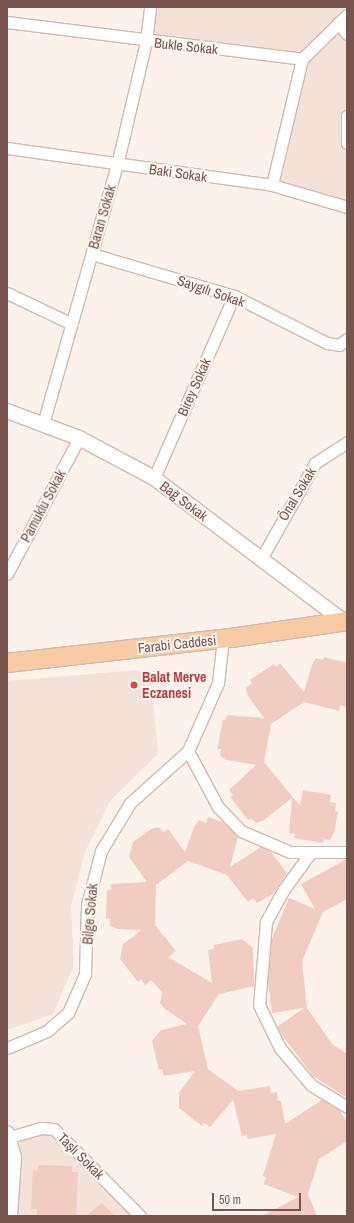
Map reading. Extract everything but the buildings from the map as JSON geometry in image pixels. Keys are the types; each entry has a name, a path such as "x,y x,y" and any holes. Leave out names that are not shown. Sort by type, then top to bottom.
{"main road":[{"name":"Farabi Caddesi","path":"7,663 223,639 345,621"}],"street":[{"name":"Baran Sokak","path":"43,424 117,165 146,41 150,7"},
{"path":"272,185 302,59 347,15"},
{"name":"Bukle Sokak","path":"7,22 146,41 302,59"},
{"path":"338,23 347,34"},
{"path":"347,116 347,143"},
{"name":"Baki Sokak","path":"7,148 117,165 272,185 347,207"},
{"name":"Saygılı Sokak","path":"92,254 234,296 327,343 339,345 347,339"},
{"path":"7,293 72,324"},
{"name":"Birey Sokak","path":"154,478 234,296"},
{"name":"Bağ Sokak","path":"7,410 79,438 154,478 345,621"},
{"name":"Pamuklu Sokak","path":"7,574 79,438"},
{"name":"Önal Sokak","path":"261,559 315,463 347,442"},
{"name":"Bilge Sokak","path":"7,1048 47,1031 68,1013 85,974 90,892 109,835 144,787 188,751 218,683 223,639"},
{"path":"188,751 218,807 241,831 290,852 347,852"},
{"path":"311,852 284,889 266,922 260,1005 280,1048 311,1085 347,1107"},
{"name":"Taşlı Sokak","path":"8,1135 42,1128 54,1130 140,1216"},
{"path":"8,1135 14,1157 9,1199 10,1216"}],"shaded area":[{"path":"150,7 347,7 347,207 272,185 302,59 146,41"},
{"path":"138,670 151,677 158,754 110,801 85,852 71,906 74,965 53,1014 7,1030 7,681"},
{"path":"48,1128 140,1216 11,1216 21,1133"}],"place":[{"name":"Balat Merve Eczanesi","path":"134,685"}]}
